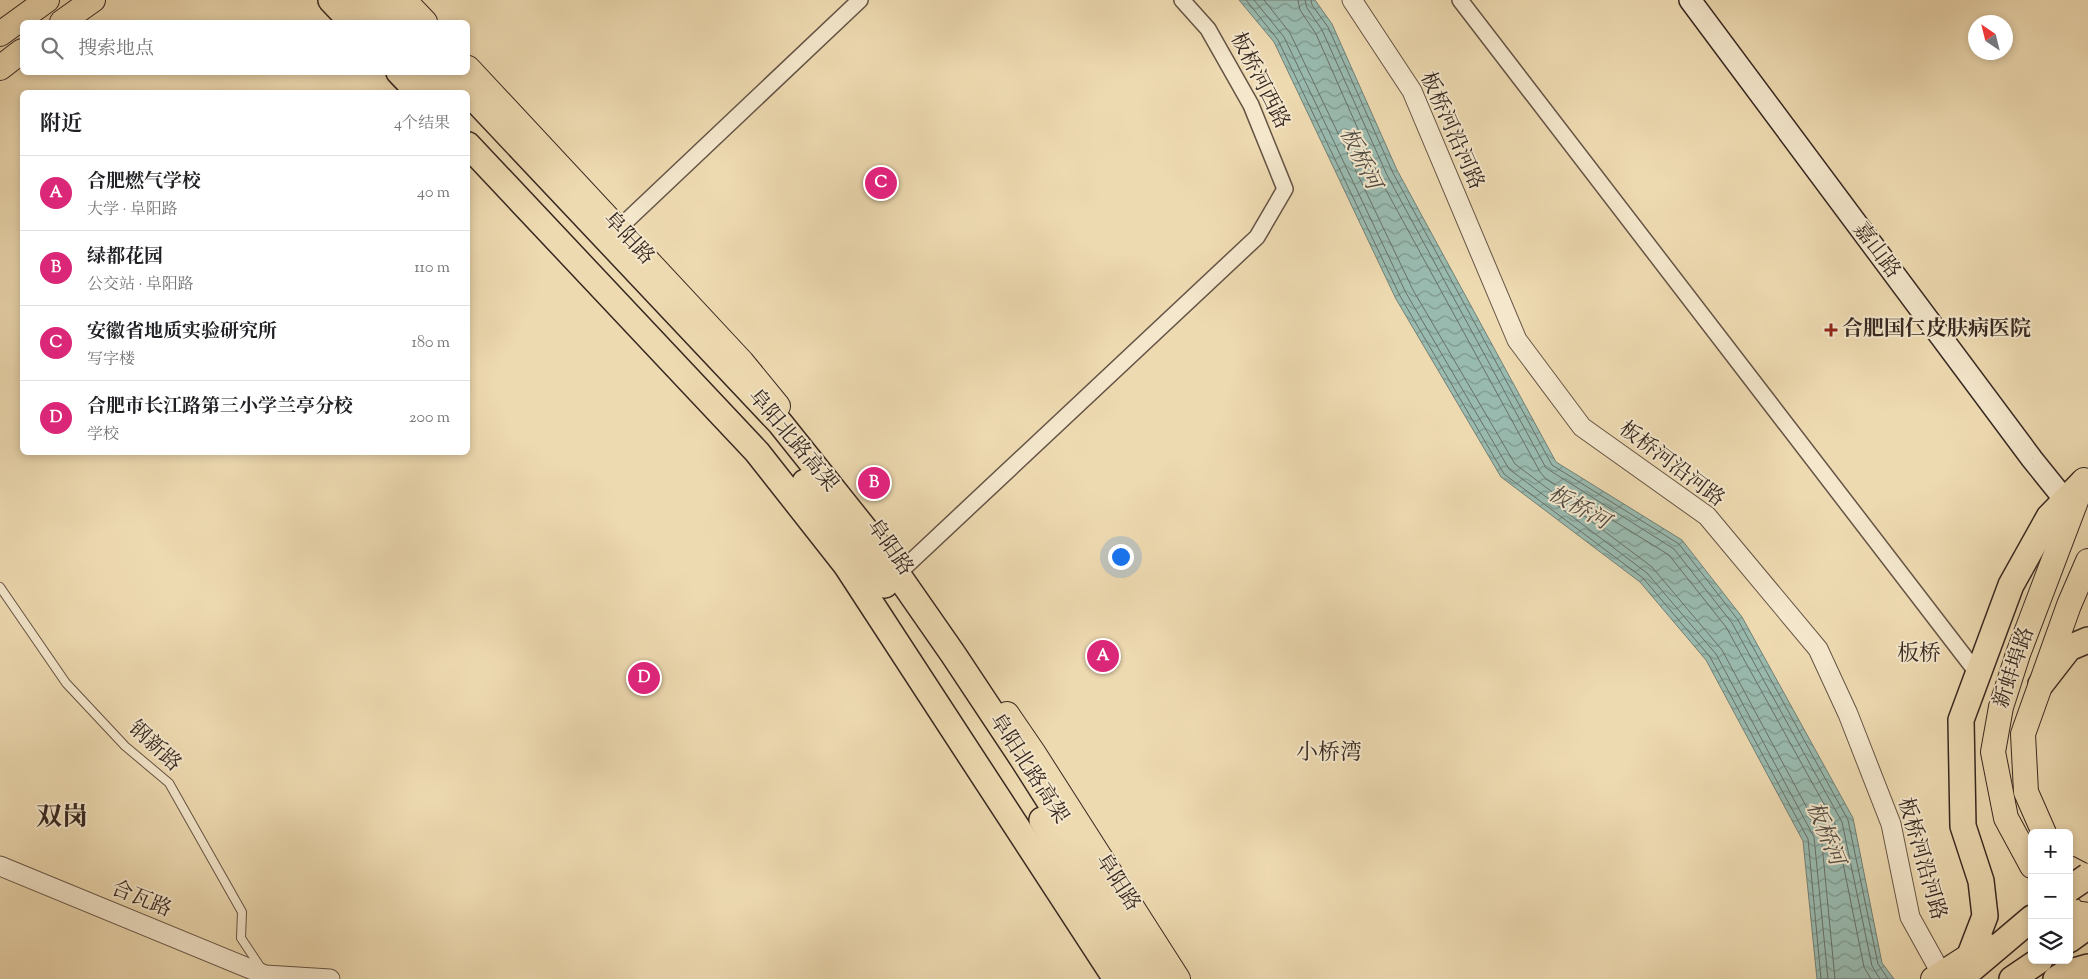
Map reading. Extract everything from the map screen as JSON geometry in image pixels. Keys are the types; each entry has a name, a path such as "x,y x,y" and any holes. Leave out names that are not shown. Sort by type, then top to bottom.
{"highway":[{"path":"331,0 350,20"},
{"path":"356,0 376,20"},
{"path":"380,0 400,20"},
{"path":"402,75 416,90"},
{"path":"430,75 444,90"},
{"name":"阜阳北路高架","path":"452,75 466,90"},
{"name":"阜阳北路高架","path":"470,94 780,424 869,534 953,654 1024,761 1162,979"},
{"name":"阜阳北路高架","path":"470,116 532,180 770,438 880,577 1014,774 1139,979"},
{"path":"470,147 757,452 846,565 1116,979"},
{"path":"1970,955 1984,916 1981,881 1963,826 1961,720 2011,585 2049,517 2086,477"},
{"path":"2041,684 2069,648 2088,640"},
{"path":"2073,927 2088,877"},
{"path":"1945,977 2029,919"},
{"path":"2012,979 2034,964"},
{"path":"2056,979 2064,974 2088,968"}],"main road":[{"path":"0,34 48,0"},
{"path":"65,20 93,0"},
{"path":"404,0 423,20"},
{"name":"嘉山路","path":"1690,0 2008,427 2065,500"},
{"path":"0,68 20,53"},
{"name":"阜阳路","path":"470,70 742,362 867,516 1033,752 1178,979"},
{"name":"新蚌埠路","path":"2028,859 2006,818 1993,752 2001,707 2010,680 2086,477"},
{"name":"新蚌埠路","path":"2042,829 2026,792 2024,734 2069,605 2088,561"},
{"path":"2073,870 2088,877"},
{"path":"1945,977 1970,955 2029,919"},
{"path":"2030,979 2045,964"}],"street":[{"path":"618,229 860,0"},
{"name":"板桥河西路","path":"904,568 1258,237 1285,189 1251,105 1208,29 1182,0"},
{"name":"板桥河沿河路","path":"1352,0 1412,91 1516,340 1582,426 1707,516 1818,649 1848,714 1891,824 1910,917 1945,977"},
{"path":"1460,0 1978,674"},
{"name":"合瓦路","path":"0,866 266,978 330,979"}],"lane":[{"name":"钢新路","path":"0,587 66,683 126,746 169,783 242,912 240,938 266,978"}],"water":[{"name":"板桥河","path":"1239,0 1315,0 1332,24 1397,170 1556,462 1682,540 1742,617 1853,818 1882,963 1894,979 1817,979 1803,841 1706,660 1640,582 1501,477 1396,299 1274,42"}],"place":[{"name":"安徽省地质实验研究所","path":"881,183"},
{"name":"合肥国仁皮肤病医院","path":"1831,330"},
{"name":"绿都花园","path":"874,483"},
{"name":"合肥燃气学校","path":"1103,656"},
{"name":"合肥市长江路第三小学兰亭分校","path":"644,678"}],"district":[{"name":"板桥","path":"1919,655"},
{"name":"小桥湾","path":"1329,754"},
{"name":"双岗","path":"62,818"}]}
